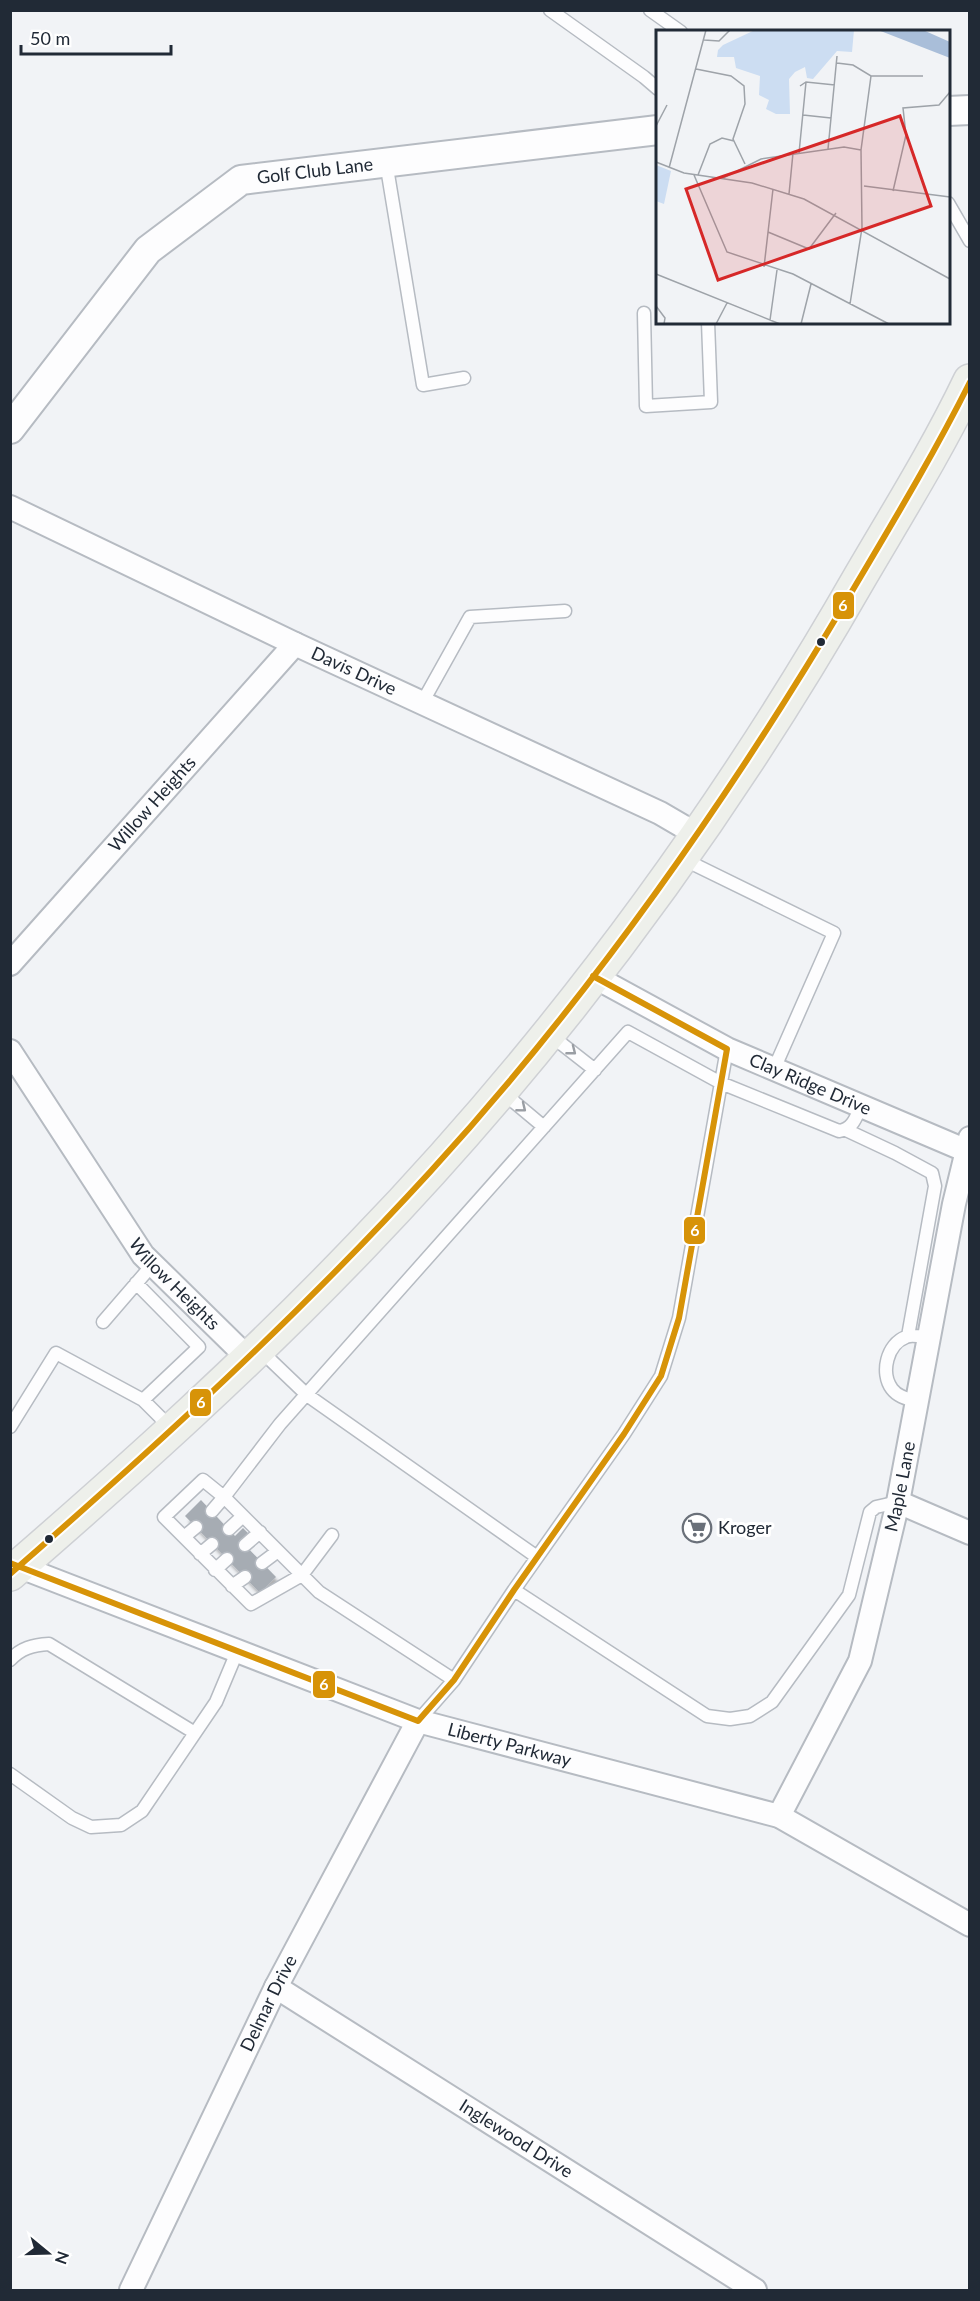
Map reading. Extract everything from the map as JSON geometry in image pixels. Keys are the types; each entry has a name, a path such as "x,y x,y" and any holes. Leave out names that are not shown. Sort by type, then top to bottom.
{"main road":[{"path":"13,1568 173,1429 254,1354 364,1243 548,1033 593,976 741,770 816,654 969,388"}],"street":[{"path":"950,111 969,110"},
{"name":"Golf Club Lane","path":"10,429 148,250 240,180 656,130"},
{"name":"Davis Drive","path":"10,507 296,644 660,813 688,846"},
{"name":"Willow Heights","path":"10,964 296,644"},
{"name":"Clay Ridge Drive","path":"593,976 727,1049 861,1106 968,1144"},
{"name":"Willow Heights","path":"10,1051 143,1255 153,1264 199,1328 254,1354"},
{"name":"Maple Lane","path":"779,1816 860,1661 898,1502 917,1402 919,1337 962,1208 968,1144"},
{"path":"898,1502 969,1533"},
{"name":"Liberty Parkway","path":"13,1568 418,1721 779,1816 969,1925"},
{"name":"Delmar Drive","path":"131,2290 276,1987 418,1721"},
{"name":"Inglewood Drive","path":"276,1987 755,2290"}],"lane":[{"path":"550,10 644,77 656,88"},
{"path":"650,10 678,30"},
{"path":"386,162 423,385 464,378"},
{"path":"950,206 969,241"},
{"path":"644,314 646,406 711,402 708,324"},
{"path":"422,703 470,617 565,610"},
{"path":"688,846 834,933 774,1069"},
{"path":"212,1511 280,1424 628,1032 721,1083 839,1131 851,1126 861,1106"},
{"path":"548,1033 595,1070"},
{"path":"418,1721 454,1680 514,1590 624,1434 661,1376 679,1318 727,1049"},
{"path":"500,1090 544,1126"},
{"path":"846,1130 932,1173 935,1186 919,1337 895,1342 890,1351 886,1373 891,1388 902,1397 917,1402"},
{"path":"103,1322 153,1264"},
{"path":"136,1283 199,1328 199,1347 143,1400"},
{"path":"10,1427 56,1353 143,1400 173,1429"},
{"path":"254,1354 307,1395 537,1557"},
{"path":"332,1535 302,1575 251,1604 164,1517 202,1480 243,1515 278,1551 302,1575 319,1592 454,1680"},
{"path":"514,1590 707,1716 730,1719 750,1716 772,1702 849,1595 870,1512 876,1507 898,1502"},
{"path":"229,1529 243,1515"},
{"path":"184,1537 196,1527"},
{"path":"245,1545 260,1532"},
{"path":"200,1554 212,1544"},
{"path":"262,1563 278,1551"},
{"path":"215,1570 227,1559"},
{"path":"232,1586 245,1577"},
{"path":"10,1660 19,1652 34,1645 49,1644 195,1733"},
{"path":"10,1774 72,1818 91,1827 121,1825 142,1811 216,1702 237,1652"}],"building":[{"path":"201,1500 235,1536 243,1528 249,1534 241,1541 276,1577 260,1593 185,1516"}],"transit line":[{"name":"6","path":"10,1574 226,1379 330,1277 430,1172 546,1037 654,896 754,749 848,598 970,382"},
{"name":"6","path":"10,1563 418,1721 454,1680 514,1590 624,1434 661,1376 679,1318 727,1049 593,976"}],"place":[{"name":"Kroger","path":"697,1528"}]}
